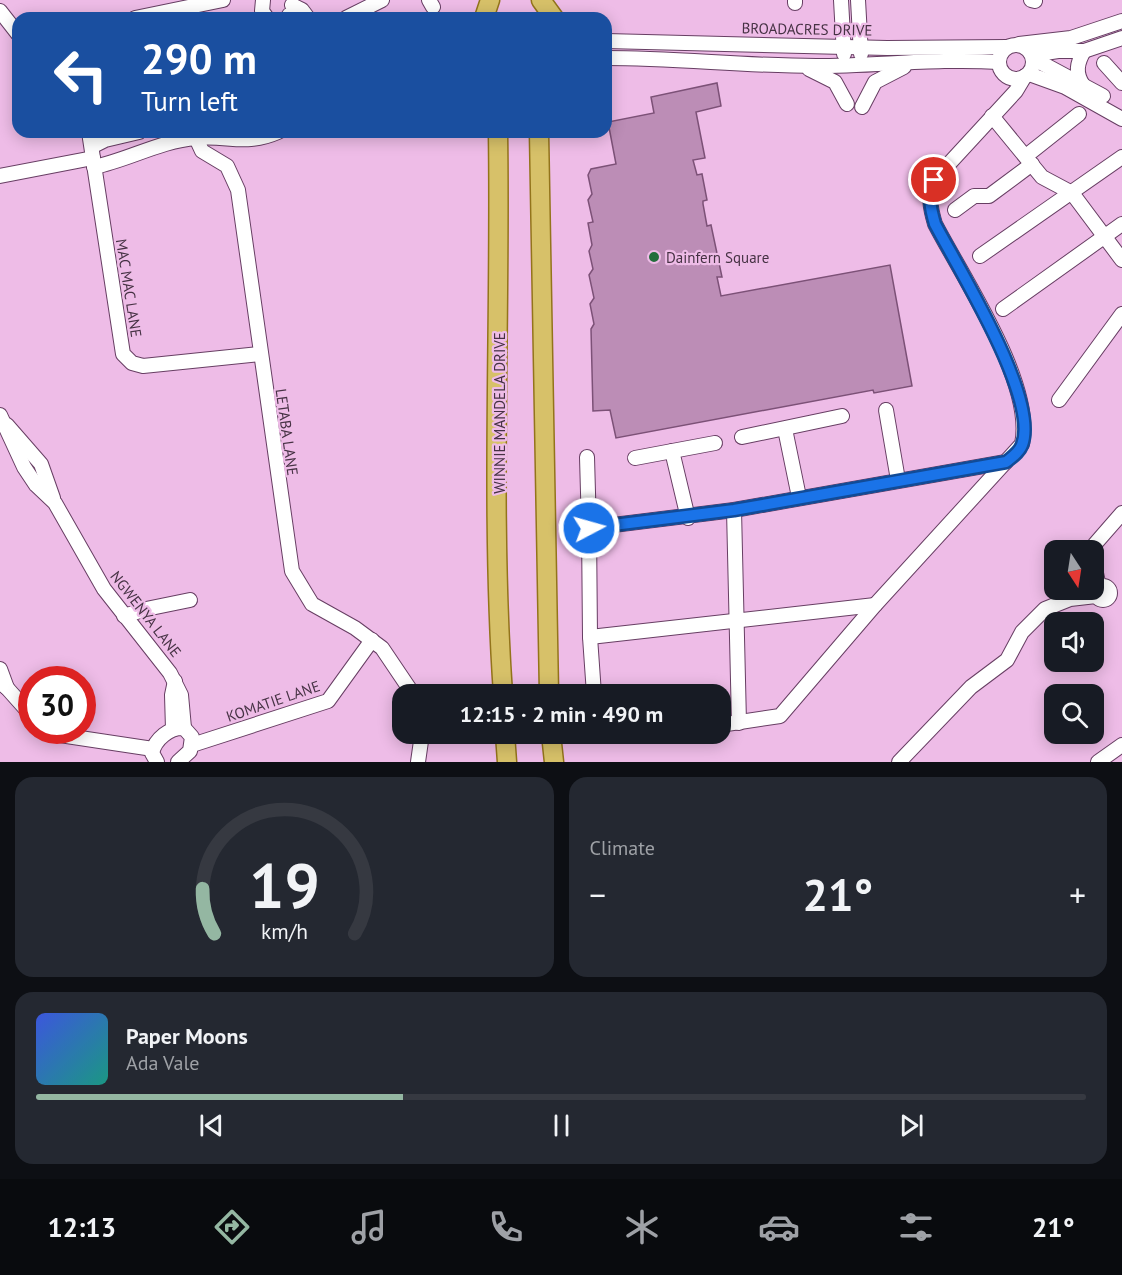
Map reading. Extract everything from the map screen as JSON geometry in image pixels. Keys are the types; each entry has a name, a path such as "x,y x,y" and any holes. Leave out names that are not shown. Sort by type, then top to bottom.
{"main road":[{"path":"540,0 549,12"},
{"name":"WINNIE MANDELA DRIVE","path":"498,138 500,270 498,475 503,684"},
{"path":"539,138 549,684"},
{"path":"506,744 507,762"},
{"path":"553,744 554,762"}],"street":[{"path":"158,12 188,4 217,0"},
{"path":"358,12 382,0"},
{"path":"841,0 845,65"},
{"path":"858,0 862,65"},
{"path":"0,11 12,26"},
{"name":"BROADACRES DRIVE","path":"612,41 990,49 1071,38 1122,22"},
{"path":"1033,57 1058,51 1084,51 1122,38"},
{"path":"995,112 1005,75 999,62 1001,53 1013,46 1083,85 1122,110"},
{"path":"1083,85 1079,79 1077,66 1084,51"},
{"path":"731,724 780,716 875,605 1018,451 1024,437 1012,372 935,224 929,204 934,180 1016,92 1027,75 1033,57"},
{"path":"612,58 659,58 795,66 999,62"},
{"path":"862,107 875,82 915,62"},
{"path":"1104,63 1122,83"},
{"path":"795,66 830,77 841,89 847,104"},
{"path":"1005,75 1015,79 1027,75 1065,87 1122,119"},
{"path":"995,112 1042,177 1072,194 1122,260"},
{"path":"955,210 974,196 988,196 1079,114"},
{"path":"90,138 93,157"},
{"path":"93,157 105,140 113,138"},
{"path":"0,176 196,138 248,141 258,138"},
{"name":"LETABA LANE","path":"196,138 202,151 230,170 238,190 292,571 312,604 372,640 392,659 407,684"},
{"name":"MAC MAC LANE","path":"93,157 121,344 128,359 143,366 260,354"},
{"path":"980,256 1122,157"},
{"path":"1003,309 1122,224"},
{"path":"1059,400 1122,314"},
{"path":"886,410 898,480"},
{"name":"NGWENYA LANE","path":"0,416 41,464 55,503 104,589 175,681 172,695 179,729"},
{"path":"742,437 842,416"},
{"path":"785,429 799,497"},
{"path":"635,458 715,443"},
{"path":"672,451 688,518"},
{"path":"587,457 590,637 593,684"},
{"path":"589,528 688,518 1006,462"},
{"path":"734,510 735,621 740,723"},
{"path":"1098,540 1122,513"},
{"path":"899,762 971,687 1007,660 1022,632 1045,609 1070,599 1107,590"},
{"path":"124,616 190,600"},
{"path":"590,637 875,605"},
{"name":"KOMATIE LANE","path":"192,745 328,701 372,640"},
{"path":"0,669 4,686 18,701"},
{"path":"96,743 155,755 157,741 179,729 192,737 192,745 178,762"},
{"path":"418,762 421,744"},
{"path":"1098,762 1122,746"}],"building":[{"name":"Dainfern Square","path":"717,83 721,106 696,112 705,158 693,160 697,175 702,174 707,200 703,201 703,204 707,226 711,225 722,277 717,277 721,296 890,265 912,386 874,393 873,390 616,438 610,410 593,411 591,329 594,324 590,304 594,298 589,275 593,269 589,251 592,245 588,223 593,222 588,200 592,194 588,175 591,169 616,164 611,138 612,121 654,113 651,97"}],"place":[{"name":"Dainfern Square","path":"654,257"}],"route":[{"path":"589,528 688,518 1006,462 1018,451 1024,437 1012,372 935,224 929,204 934,180"}]}
